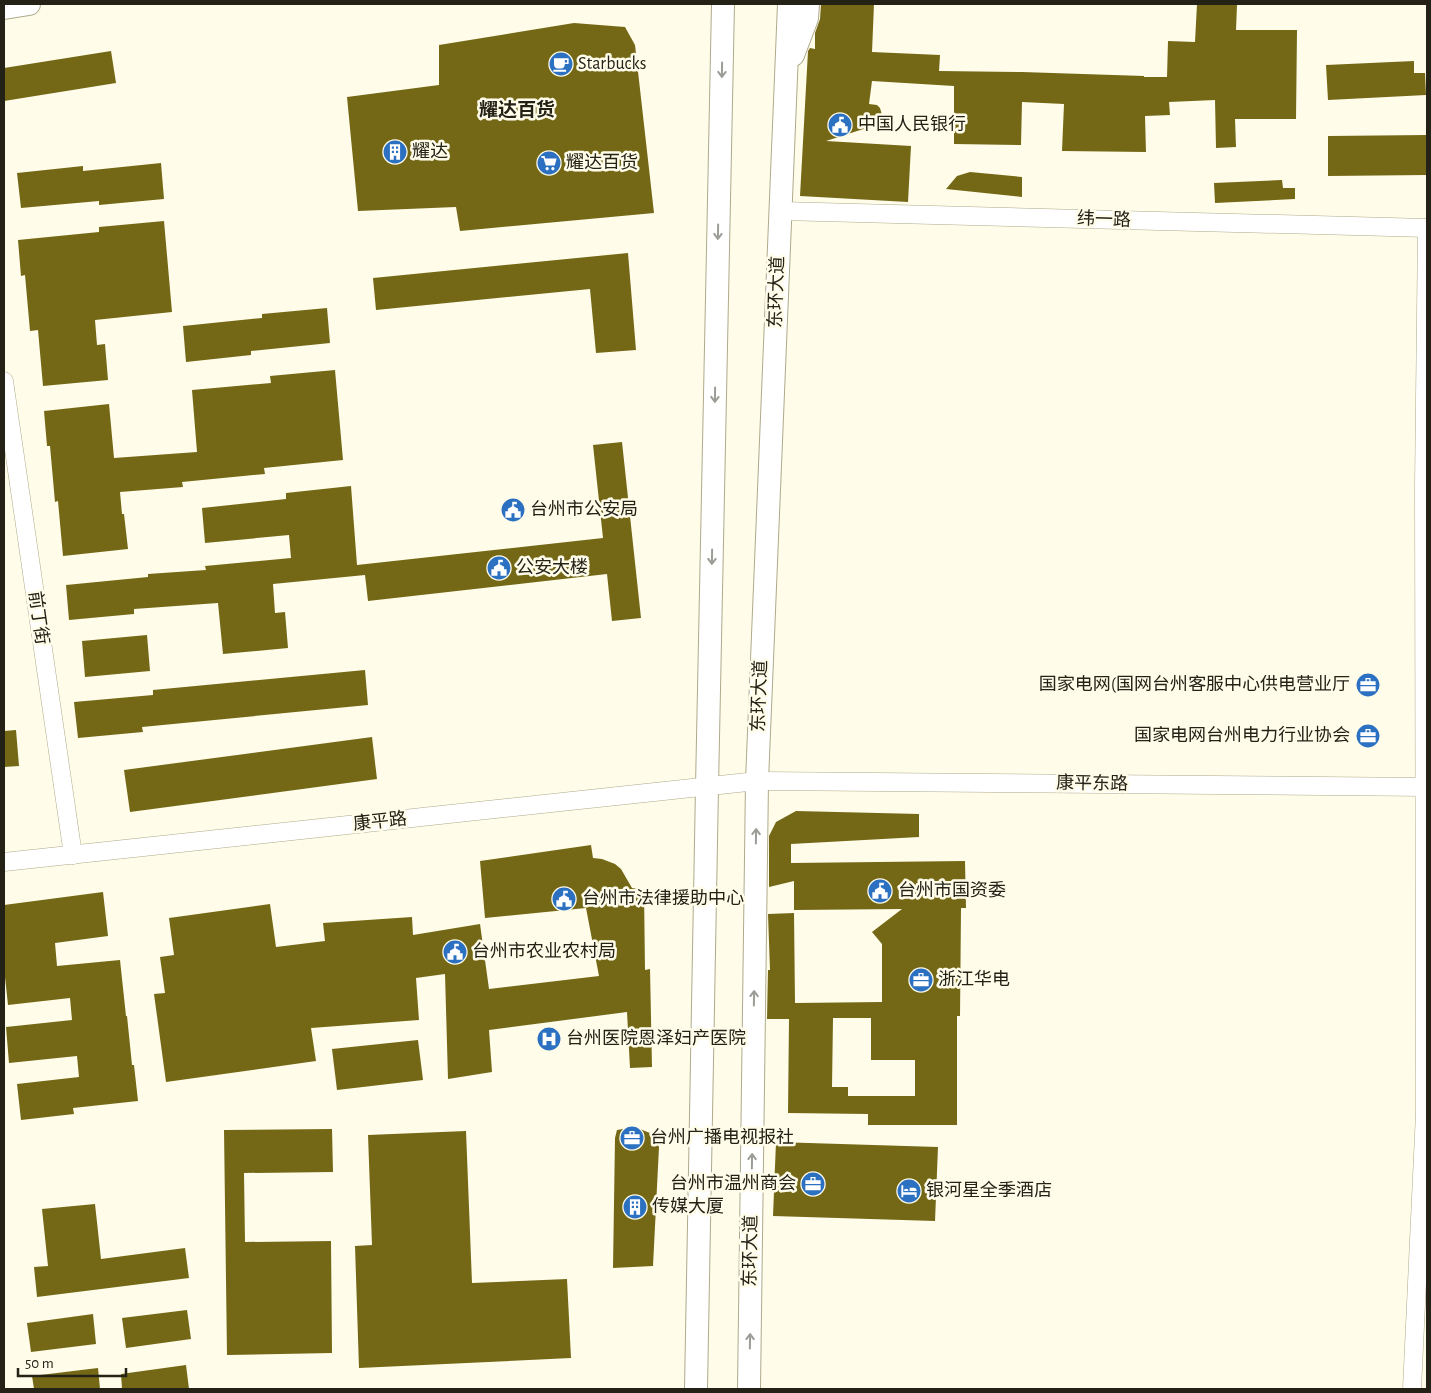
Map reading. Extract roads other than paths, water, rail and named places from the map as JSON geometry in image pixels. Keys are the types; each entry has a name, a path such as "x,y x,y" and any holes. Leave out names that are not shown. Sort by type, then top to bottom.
{"main road":[{"path":"4,8 29,4"},
{"path":"710,4 723,29"},
{"path":"696,1389 723,4"},
{"name":"东环大道","path":"749,1389 757,781 789,4"},
{"path":"786,72 807,18 808,4"}],"street":[{"name":"纬一路","path":"781,211 1427,228"},
{"path":"1412,1389 1425,1113 1426,787 1424,485 1427,228"},
{"name":"前丁街","path":"4,381 73,854"},
{"name":"康平路","path":"4,862 757,781"},
{"name":"康平东路","path":"757,781 1426,787"}],"place":[{"name":"Starbucks","path":"561,64"},
{"name":"中国人民银行","path":"840,125"},
{"name":"耀达","path":"395,152"},
{"name":"耀达百货","path":"549,163"},
{"name":"台州市公安局","path":"513,510"},
{"name":"公安大楼","path":"499,568"},
{"name":"国家电网(国网台州客服中心供电营业厅","path":"1368,685"},
{"name":"国家电网台州电力行业协会","path":"1368,736"},
{"name":"台州市国资委","path":"880,891"},
{"name":"台州市法律援助中心","path":"564,899"},
{"name":"台州市农业农村局","path":"455,952"},
{"name":"浙江华电","path":"921,980"},
{"name":"台州医院恩泽妇产医院","path":"549,1039"},
{"name":"台州广播电视报社","path":"632,1138"},
{"name":"台州市温州商会","path":"813,1184"},
{"name":"银河星全季酒店","path":"909,1191"},
{"name":"传媒大厦","path":"635,1207"}],"district":[{"name":"耀达百货","path":"517,110"}]}
